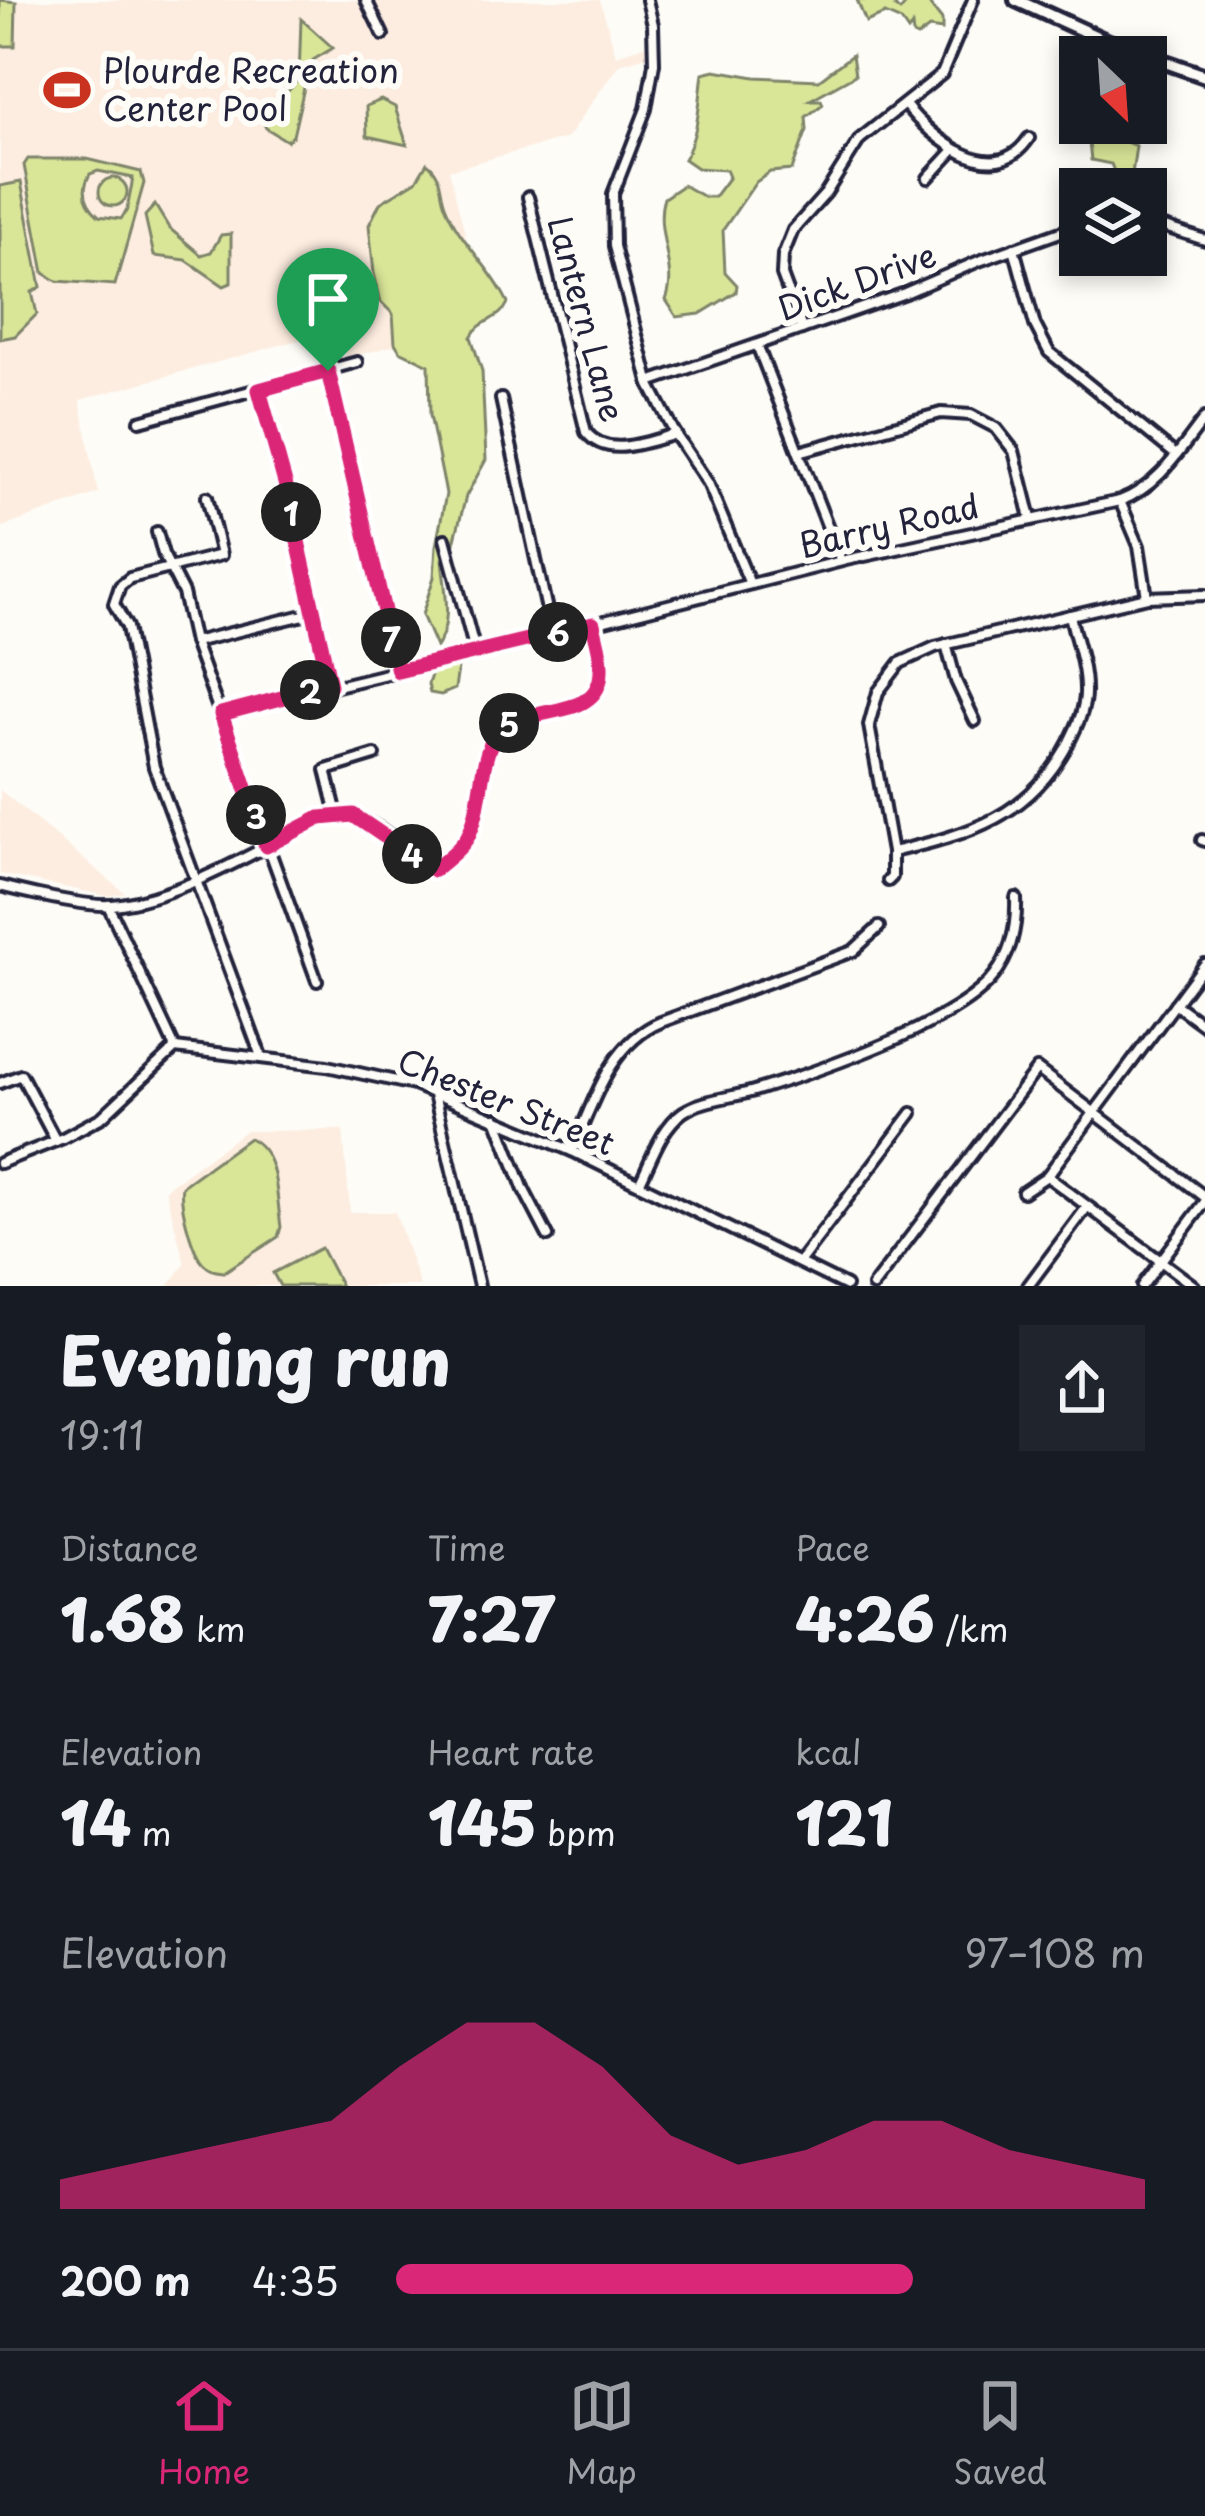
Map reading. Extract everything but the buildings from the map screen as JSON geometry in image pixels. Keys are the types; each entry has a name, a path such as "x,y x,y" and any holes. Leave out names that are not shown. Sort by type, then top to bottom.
{"main road":[{"path":"1016,0 1106,41 1205,76"}],"street":[{"path":"366,0 383,34"},
{"path":"647,0 654,40 650,88 616,180 612,219 617,258 649,382 708,483 750,584"},
{"path":"802,329 782,275 783,255 793,230 826,194 855,144 942,74 973,0"},
{"path":"905,104 953,151 1006,158 1021,150 1029,138"},
{"path":"928,178 953,151"},
{"name":"Lantern Lane","path":"528,197 586,432 594,442 610,448 676,434"},
{"path":"1167,227 1205,240"},
{"name":"Dick Drive","path":"649,382 926,286 1059,232"},
{"path":"1014,248 1035,325 1049,352 1176,454"},
{"path":"757,344 841,561"},
{"path":"140,421 357,362"},
{"path":"328,371 398,671"},
{"path":"259,390 330,685"},
{"path":"500,399 552,633"},
{"path":"800,452 932,416 970,415 988,422 1010,442 1031,518"},
{"name":"Barry Road","path":"221,714 841,561 1120,501 1147,488 1205,418"},
{"path":"207,497 221,554 126,580 114,604 127,627 154,767 261,1056"},
{"path":"1120,501 1139,546 1147,597"},
{"path":"158,532 317,981"},
{"path":"445,539 476,651"},
{"path":"888,881 892,851 869,735 870,713 885,679 900,663 946,644 1147,597 1205,595"},
{"path":"194,642 312,613"},
{"path":"892,851 992,821 1025,801 1048,776 1084,708 1082,665 1070,615"},
{"path":"0,886 108,905 142,898 338,814 363,818 434,870 470,832 490,746 500,730 518,719 585,701 599,682 601,664 593,624"},
{"path":"946,644 956,681 975,721"},
{"path":"338,814 326,770 375,755"},
{"path":"640,1182 664,1134 688,1109 812,1074 967,1001 1007,956 1017,916 1016,898"},
{"path":"0,1162 56,1141 114,1108 175,1048 108,905"},
{"path":"572,1150 612,1065 634,1036 853,951 879,927"},
{"path":"1023,1192 1047,1176 1205,964"},
{"path":"1175,1004 1205,1026"},
{"name":"Chester Street","path":"175,1048 357,1071 434,1093 572,1150 846,1286"},
{"path":"873,1286 1036,1070 1205,1200 1142,1286"},
{"path":"0,1083 20,1075 56,1141"},
{"path":"434,1093 479,1286"},
{"path":"800,1262 912,1113"},
{"path":"496,1117 524,1190 548,1235"},
{"path":"1047,1176 1194,1286"},
{"path":"1028,1286 1087,1207"}],"shaded area":[{"path":"0,0 600,0 616,55 647,45 647,56 619,64 567,138 449,170 487,321 347,358 338,329 80,400 98,493 0,528"},
{"path":"0,790 125,893 107,896 0,874"},
{"path":"343,1130 350,1212 395,1212 420,1286 168,1286 185,1264 165,1189 245,1131"}],"green space":[{"path":"0,0 16,2 15,46 0,46"},
{"path":"857,0 899,0 895,7 900,11 909,0 926,0 942,20 942,30 929,28 917,37 912,26 908,31 901,21 885,14 866,22"},
{"path":"301,19 333,48 313,60 308,70 293,136 287,141 262,120 299,79"},
{"path":"852,55 855,75 810,100 823,104 806,117 807,130 792,170 770,172 756,182 723,230 725,272 737,285 736,292 700,314 677,317 666,300 670,276 661,211 664,198 683,185 704,197 714,197 729,177 726,170 697,168 684,159 696,128 703,73 715,70 819,80"},
{"path":"381,100 395,107 407,145 367,136 366,106"},
{"path":"1089,144 1136,146 1133,168 1113,168 1091,160"},
{"path":"28,159 87,159 141,172 144,183 115,285 57,281 44,273 24,165","holes":["98,171 133,178 121,219 99,216 90,207 85,191 90,174"]},
{"path":"427,163 438,177 451,218 508,303 471,337 482,371 486,460 466,496 453,547 442,559 446,616 436,647 422,615 434,577 446,494 430,415 429,365 400,351 395,343 393,314 381,302 374,273 369,225 380,203 416,181"},
{"path":"113,178 123,182 127,192 123,202 113,206 103,202 99,192 103,182"},
{"path":"21,182 41,287 32,292 37,314 15,336 0,339 0,186"},
{"path":"155,205 169,228 201,255 211,252 221,235 231,234 231,283 224,286 186,260 154,256 145,216"},
{"path":"450,662 458,668 455,689 441,695 430,693 434,666"},
{"path":"249,1138 271,1164 281,1227 278,1237 224,1272 214,1270 200,1259 191,1240 182,1186"},
{"path":"321,1248 341,1286 280,1286 273,1273"}],"place":[{"name":"Plourde Recreation Center Pool","path":"67,90"}],"route":[{"path":"328,371 398,671 593,624 602,670 594,692 579,704 518,719 500,730 490,746 470,832 434,870 353,815 320,818 266,846 221,714 330,685 259,390 328,371"}]}
